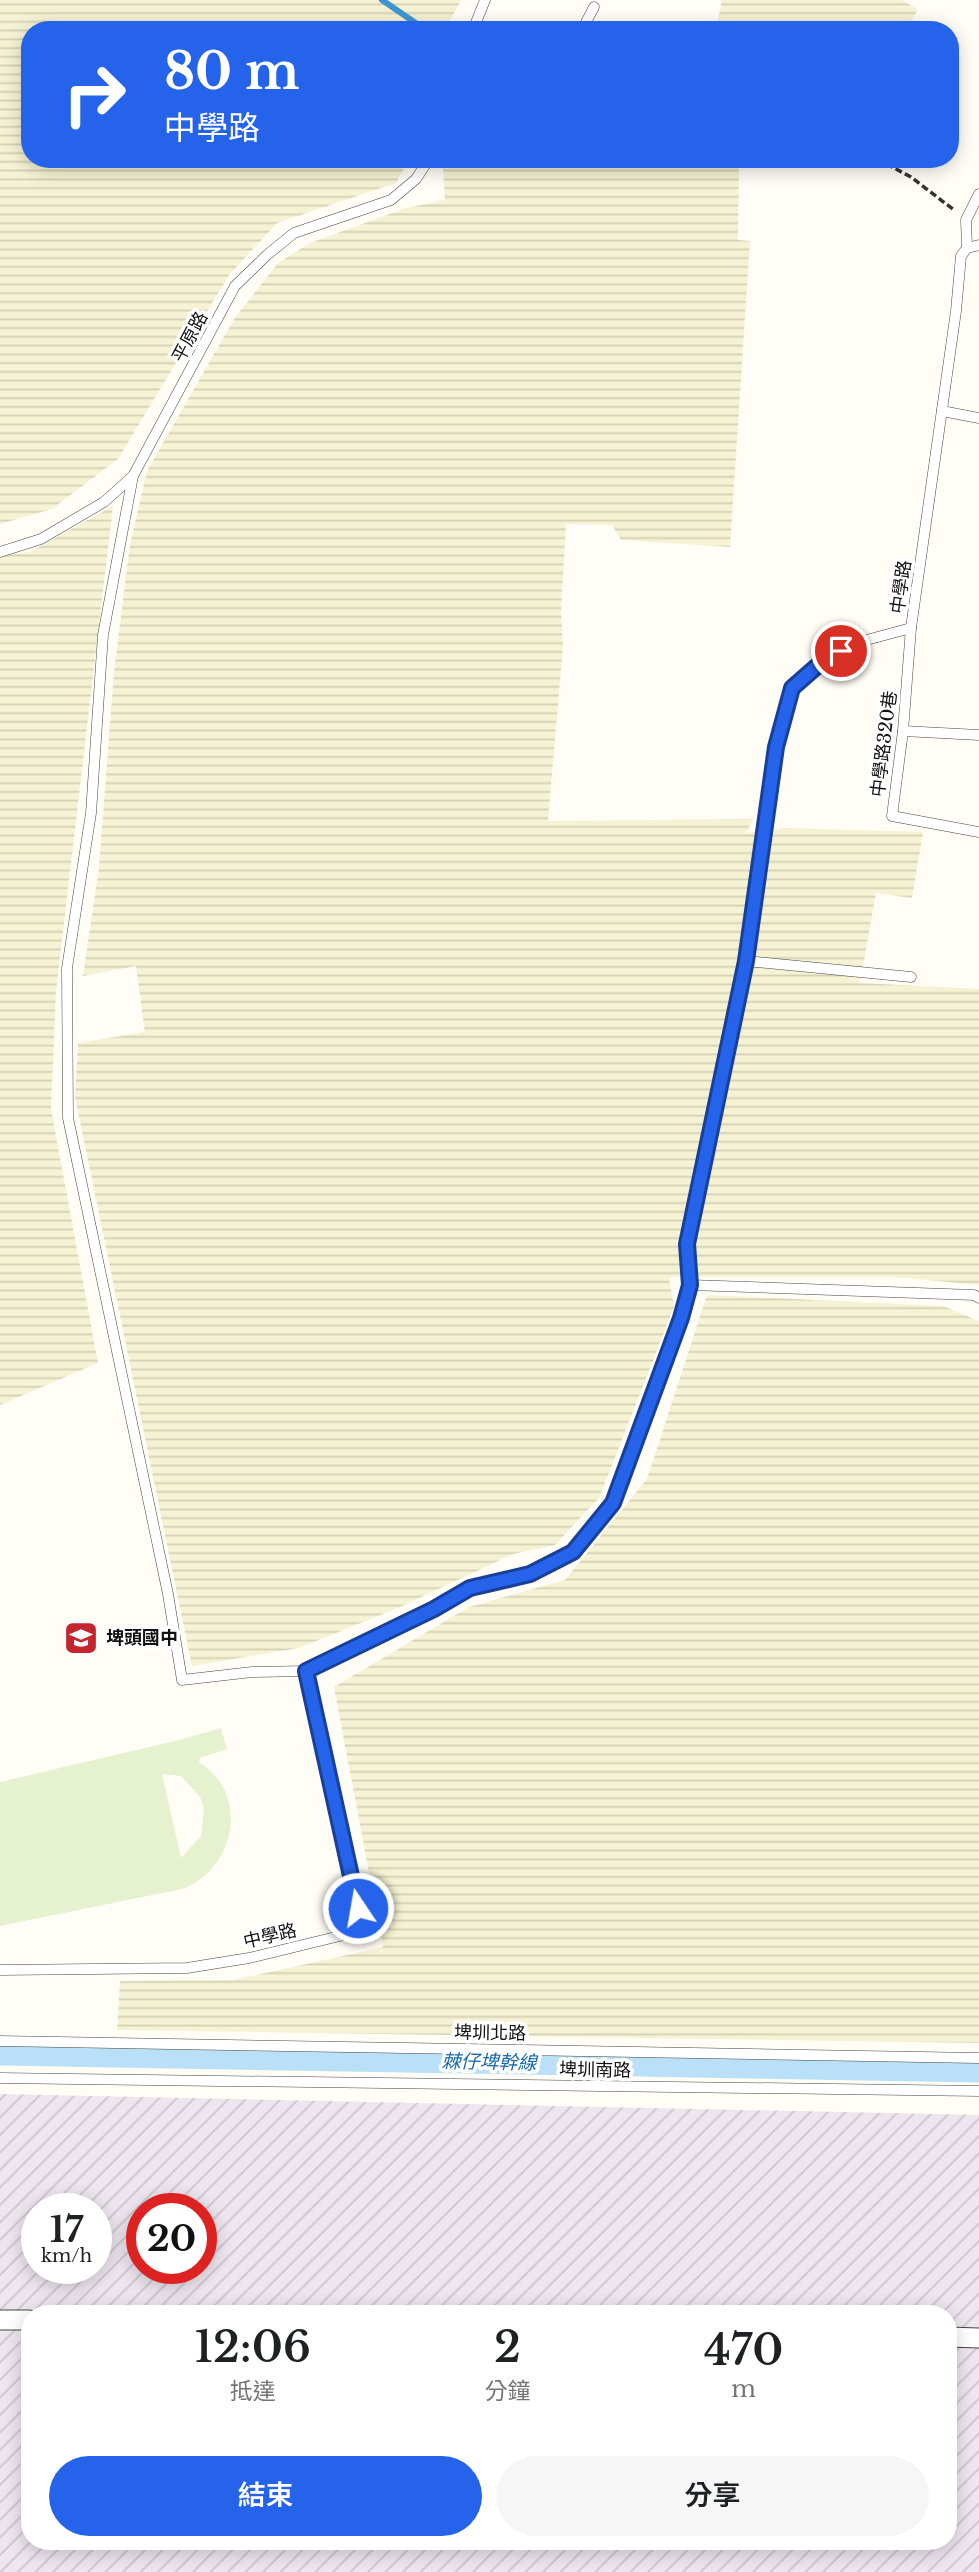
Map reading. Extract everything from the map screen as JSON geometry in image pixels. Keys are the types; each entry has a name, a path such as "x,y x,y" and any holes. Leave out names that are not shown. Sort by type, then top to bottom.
{"street":[{"path":"0,2320 21,2320"},
{"path":"957,2337 979,2338"}],"lane":[{"path":"478,21 485,0"},
{"path":"587,21 594,7"},
{"name":"平原路","path":"0,552 41,539 104,502 132,476 235,286 294,233 391,200 416,179 423,168"},
{"path":"966,220 979,194"},
{"name":"中學路","path":"0,1970 187,1968 249,1958 356,1932 358,1908 306,1671 434,1609 470,1588 530,1574 573,1552 613,1503 681,1318 690,1285 687,1244 746,961 776,747 792,688 824,660 859,642 911,628 956,311 961,256 967,248 966,220"},
{"path":"967,248 979,245"},
{"path":"942,411 979,418"},
{"path":"132,476 103,635 91,813 67,968 68,1118 168,1594 182,1679 252,1672 306,1671"},
{"name":"中學路320巷","path":"911,628 903,731 891,816 979,832"},
{"path":"903,731 979,735"},
{"path":"746,961 911,977"},
{"path":"690,1285 974,1294 979,1298"},
{"name":"埤圳北路","path":"0,2041 979,2058"},
{"name":"埤圳南路","path":"0,2078 979,2091"}],"path":[{"path":"894,168 911,177 966,220"}],"shaded area":[{"path":"0,0 461,0 450,21 21,21 21,168 404,168 396,183 277,223 229,275 118,459 52,509 0,524"},
{"path":"722,0 903,0 918,10 911,21 718,21"},
{"path":"739,168 738,240 750,241 730,547 621,540 612,525 566,524 561,612 563,646 548,821 753,819 746,833 784,828 923,832 912,898 876,893 860,983 979,989 979,1285 894,1277 669,1277 674,1307 599,1498 555,1545 513,1554 400,1607 299,1648 192,1666 75,1097 78,1043 145,1032 136,966 83,976 99,867 114,672 130,544 147,471 234,319 278,263 310,243 406,208 445,200 443,169"},
{"path":"113,506 56,991 51,1109 98,1363 0,1405 0,556 30,552"},
{"path":"707,1295 943,1306 979,1321 979,2043 117,2030 120,1981 233,1980 383,1947 334,1687 469,1607 565,1580 647,1479"},
{"path":"0,2094 979,2115 979,2572 0,2572"}],"green space":[{"path":"221,1728 227,1749 200,1758 199,1762 222,1785 231,1815 226,1846 209,1872 182,1889 0,1926 0,1782","holes":["162,1774 181,1776 200,1797 204,1808 201,1836 181,1858"]}],"waterway":[{"path":"382,0 413,21"},
{"name":"棘仔埤幹線","path":"0,2054 979,2071"}],"place":[{"name":"埤頭國中","path":"81,1638"}],"route":[{"path":"358,1908 306,1671 434,1609 470,1588 530,1574 573,1552 613,1503 681,1318 690,1285 687,1244 746,961 776,747 792,688 824,660 841,651"}]}
